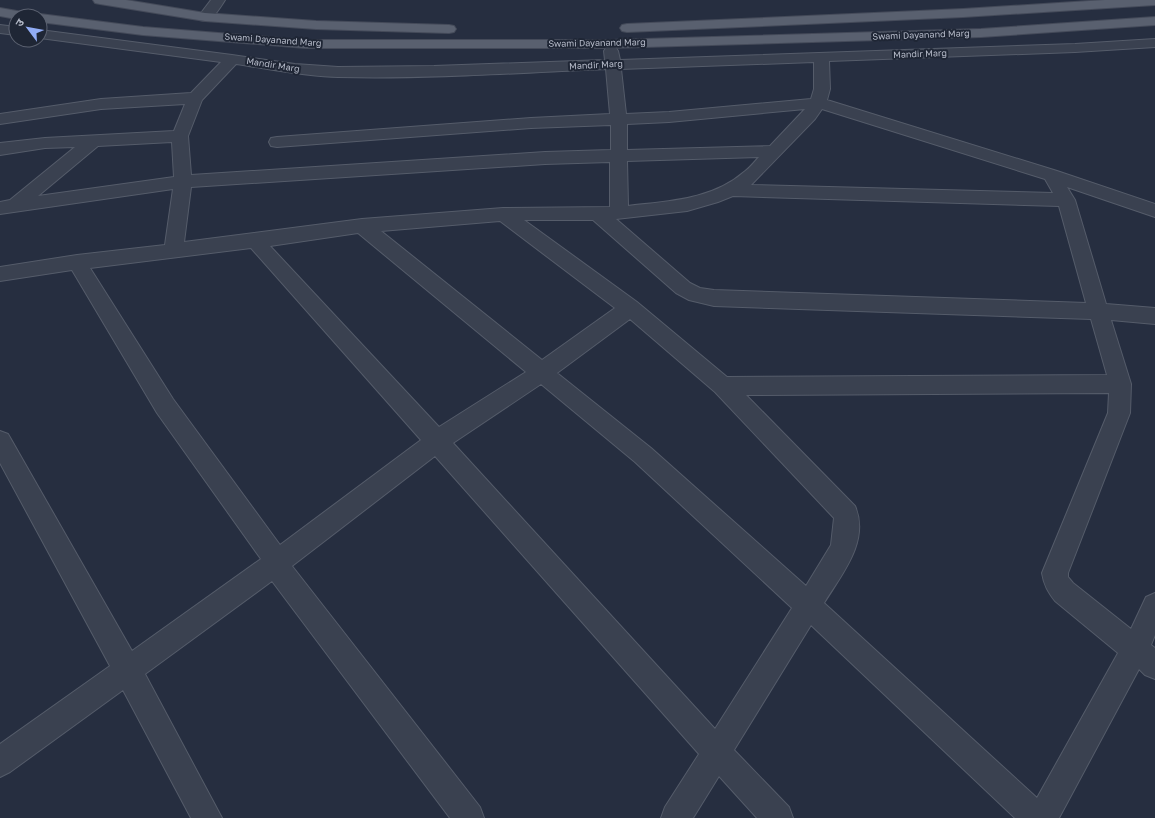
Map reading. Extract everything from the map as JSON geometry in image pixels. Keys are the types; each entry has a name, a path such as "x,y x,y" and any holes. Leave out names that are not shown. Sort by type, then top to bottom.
{"main road":[{"name":"Swami Dayanand Marg","path":"100,0 205,17 316,25 462,30"},
{"name":"Swami Dayanand Marg","path":"610,36 1155,1"},
{"name":"Swami Dayanand Marg","path":"48,19 143,31 306,44 610,36 980,34 1155,21"}],"street":[{"path":"205,17 218,0"},
{"name":"Mandir Marg","path":"48,35 232,58 295,69 338,72 441,71 1075,48 1155,43"},
{"path":"610,36 619,119 619,213"},
{"path":"0,274 77,262 255,241 362,226 503,214 619,213 687,205 712,198 731,190 750,177 809,115 818,103 822,89 821,57"},
{"path":"173,251 183,182 180,136 195,98 232,58"},
{"path":"0,119 101,104 195,98"},
{"path":"277,142 531,124 669,117 818,103 1051,175 1155,211"},
{"path":"0,150 45,143 180,136"},
{"path":"8,207 94,140"},
{"path":"8,207 183,182 545,158 774,151"},
{"path":"1051,175 1066,200 1120,384 1118,413 1055,573 1056,582 1064,592 1145,657"},
{"path":"731,190 1066,200"},
{"path":"597,213 683,288 702,296 714,298 1098,311 1155,316"},
{"path":"503,214 630,308 723,386 846,514 846,532 843,549 676,818"},
{"path":"362,226 643,455 809,606 1037,818"},
{"path":"255,241 438,441 717,753 778,818"},
{"path":"77,262 165,406 277,561 275,564 469,818"},
{"path":"0,762 275,564 438,441 541,373 630,308"},
{"path":"723,386 1120,384"},
{"path":"0,441 128,671 207,818"},
{"path":"1043,818 1145,657 1155,606"}]}
